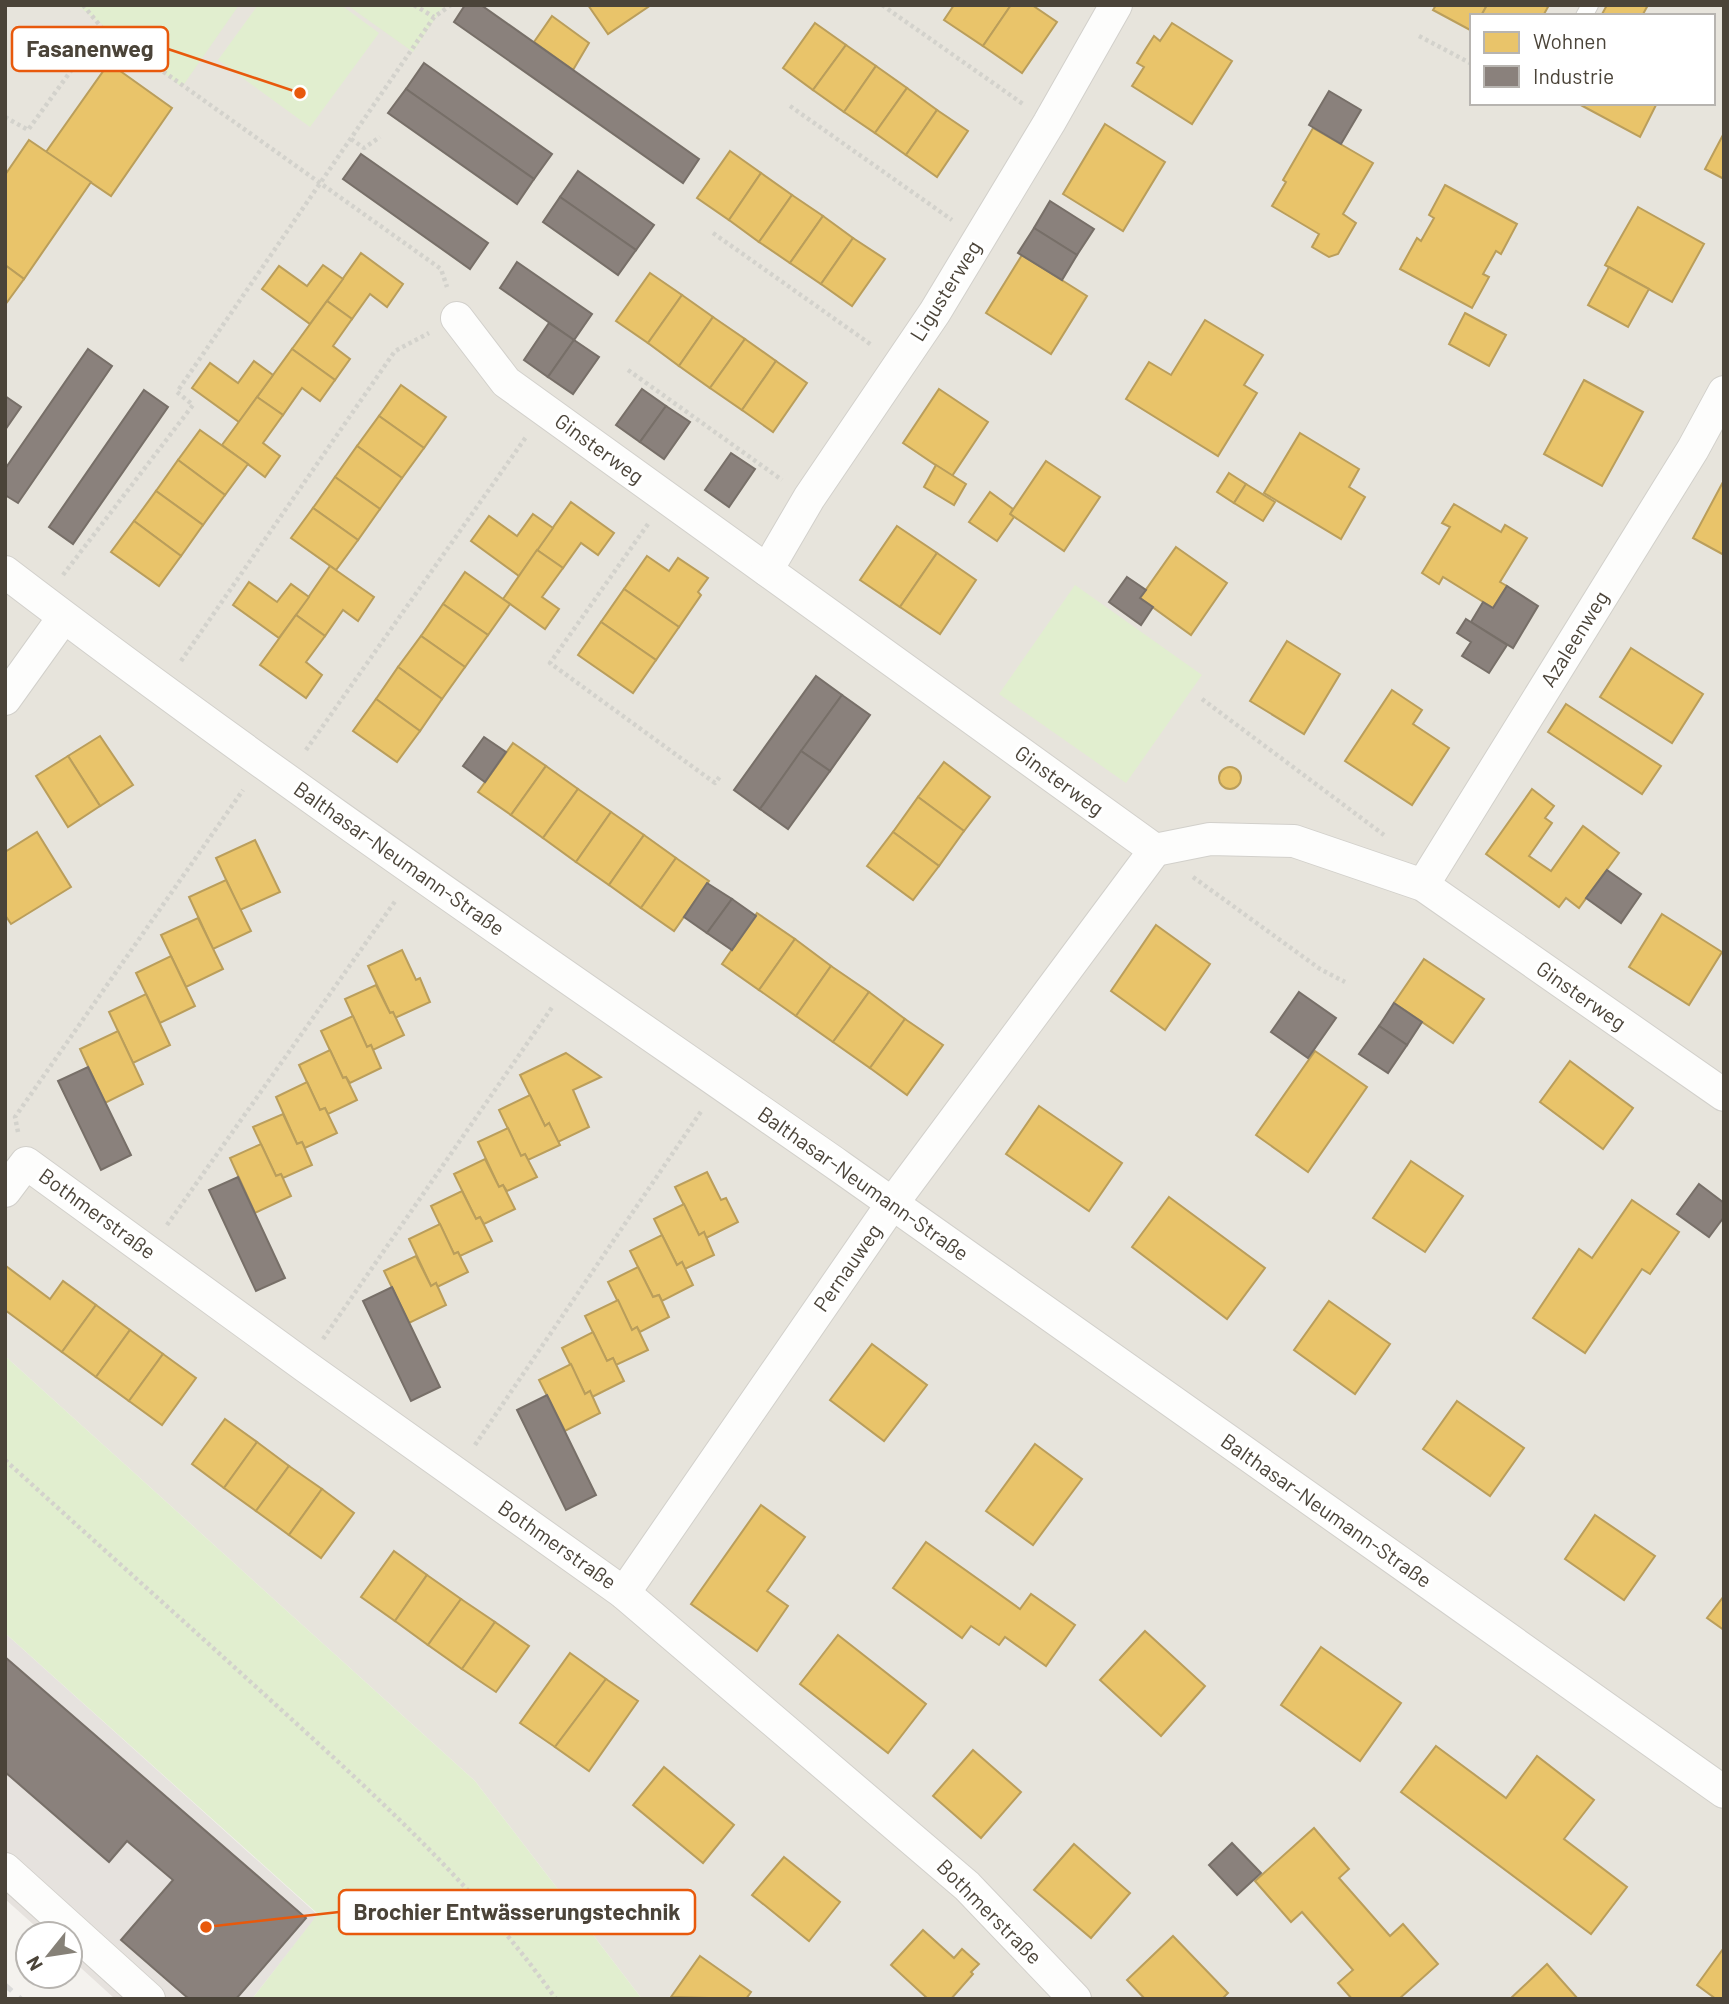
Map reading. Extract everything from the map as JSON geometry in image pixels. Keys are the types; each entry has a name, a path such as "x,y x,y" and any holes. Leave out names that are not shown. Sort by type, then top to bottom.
{"street":[{"name":"Ligusterweg","path":"767,570 809,498 935,312 1049,123 1116,5"},
{"name":"Ginsterweg","path":"457,318 506,382 1155,850 1210,839 1294,841 1423,885 1724,1095"},
{"name":"Azaleenweg","path":"1423,885 1693,449 1724,392"},
{"name":"Balthasar-Neumann-Straße","path":"5,572 161,690 285,779 1724,1792"},
{"path":"5,699 53,610"},
{"name":"Pernauweg","path":"624,1593 892,1204 1155,850"},
{"name":"Bothmerstraße","path":"5,1191 26,1163 624,1593 967,1886 1075,1999"},
{"path":"5,1869 149,1999"}],"path":[{"path":"83,5 102,28 441,269 457,318 396,351 161,690"},
{"path":"414,5 434,18"},
{"path":"53,610 193,405 177,393 434,18 451,5"},
{"path":"882,5 1049,123"},
{"path":"5,117 28,130 102,28"},
{"path":"1419,36 1470,63"},
{"path":"790,106 978,239"},
{"path":"351,139 364,148 380,137"},
{"path":"713,233 899,365"},
{"path":"628,370 809,498"},
{"path":"285,779 330,719 543,409"},
{"path":"667,498 550,663 715,783 721,775"},
{"path":"1202,699 1381,830 1389,841"},
{"path":"15,1117 233,806"},
{"path":"1155,850 1320,968 1345,982"},
{"path":"148,1252 416,871"},
{"path":"305,1366 571,980"},
{"path":"456,1473 720,1083"},
{"path":"5,1460 399,1817 467,1888 556,1999"}],"shaded area":[{"path":"5,5 1724,5 1724,1999 642,1999 475,1781 5,1356"},
{"path":"5,1633 318,1915 252,1999 115,1999 84,1971 84,1920 28,1920 5,1899"}],"green space":[{"path":"77,5 239,5 182,87"},
{"path":"258,5 341,5 379,33 310,127 218,60"},
{"path":"347,5 444,5 413,52"},
{"path":"1075,585 1202,675 1126,783 999,694"},
{"path":"5,1356 475,1781 642,1999 252,1999 318,1914 5,1633"}],"building: Wohnen":[{"path":"588,5 651,5 608,34"},
{"path":"954,5 1011,5 983,46 944,20"},
{"path":"1011,5 1032,5 1057,22 1022,73 983,46"},
{"path":"1436,5 1487,5 1482,14 1470,14 1470,30 1433,10"},
{"path":"1487,5 1549,5 1544,14 1482,14"},
{"path":"1607,5 1648,5 1643,14 1602,14"},
{"path":"552,16 589,43 573,70 534,42"},
{"path":"815,23 846,45 813,90 783,68"},
{"path":"1172,23 1232,61 1192,124 1132,86 1144,67 1137,63 1145,50 1154,36 1160,41"},
{"path":"846,45 876,66 844,112 813,90"},
{"path":"109,63 172,108 111,196 46,152"},
{"path":"876,66 907,88 875,133 844,112"},
{"path":"907,88 937,110 906,155 875,133"},
{"path":"1581,105 1656,105 1640,137"},
{"path":"937,110 968,131 937,177 906,155"},
{"path":"1105,124 1165,162 1123,231 1063,194"},
{"path":"1313,128 1373,163 1343,214 1356,223 1338,254 1329,257 1312,247 1319,234 1272,206 1286,182 1283,180"},
{"path":"1724,133 1724,179 1705,169"},
{"path":"29,140 91,182 24,279 5,265 5,175"},
{"path":"730,151 761,173 729,220 697,198"},
{"path":"761,173 792,195 759,242 729,220"},
{"path":"1445,185 1517,224 1501,254 1496,251 1483,274 1489,277 1472,308 1400,269 1417,238 1421,241 1434,218 1429,215"},
{"path":"792,195 823,216 790,263 759,242"},
{"path":"1638,207 1704,244 1672,302 1605,265"},
{"path":"823,216 853,238 821,284 790,263"},
{"path":"853,238 885,259 852,306 821,284"},
{"path":"361,253 403,284 387,307 370,294 352,319 327,301"},
{"path":"1022,255 1087,296 1051,354 986,313"},
{"path":"5,265 24,279 5,305"},
{"path":"323,265 343,279 310,324 262,289 279,266 307,286"},
{"path":"1609,267 1649,289 1628,327 1588,305"},
{"path":"650,273 682,295 648,343 616,321"},
{"path":"682,295 713,317 679,366 648,343"},
{"path":"327,301 352,319 333,346 350,359 335,380 292,349"},
{"path":"1465,313 1506,335 1489,366 1449,344"},
{"path":"713,317 745,339 710,388 679,366"},
{"path":"1205,320 1263,355 1244,385 1257,393 1218,456 1126,399 1149,362 1171,375"},
{"path":"745,339 776,361 742,410 710,388"},
{"path":"292,349 335,380 320,401 302,388 283,415 257,397"},
{"path":"254,361 273,375 239,422 192,388 210,363 238,383"},
{"path":"776,361 807,383 773,432 742,410"},
{"path":"1584,380 1643,412 1602,486 1544,454"},
{"path":"401,385 446,417 424,448 379,416"},
{"path":"939,389 988,422 952,476 903,443"},
{"path":"257,397 283,415 263,443 280,456 265,477 222,445"},
{"path":"379,416 424,448 402,478 357,446"},
{"path":"200,430 248,464 225,495 178,460"},
{"path":"1300,433 1359,469 1349,487 1365,497 1341,539 1264,493"},
{"path":"357,446 402,478 380,509 335,477"},
{"path":"178,460 225,495 203,525 156,491"},
{"path":"1046,461 1100,497 1064,551 1010,514"},
{"path":"936,465 966,484 954,505 924,487"},
{"path":"1229,473 1246,484 1234,503 1217,492"},
{"path":"335,477 380,509 358,540 313,508"},
{"path":"1724,483 1724,555 1693,538"},
{"path":"1246,484 1275,502 1263,521 1234,503"},
{"path":"156,491 203,525 181,556 134,521"},
{"path":"990,492 1013,509 1010,514 1014,517 997,541 969,522"},
{"path":"571,502 614,533 598,555 581,543 563,568 537,550"},
{"path":"1454,504 1501,532 1505,525 1527,538 1500,582 1507,586 1493,608 1443,577 1439,584 1422,573 1450,527 1442,523"},
{"path":"313,508 358,540 336,570 291,538"},
{"path":"533,514 553,528 519,576 471,541 489,516 517,536"},
{"path":"134,521 181,556 159,586 111,552"},
{"path":"897,526 937,553 900,607 860,580"},
{"path":"1176,547 1227,583 1191,635 1140,598"},
{"path":"537,550 563,568 542,597 559,609 545,629 503,599"},
{"path":"937,553 976,580 940,634 900,607"},
{"path":"647,556 669,571 678,558 708,578 698,592 701,595 679,627 624,589"},
{"path":"330,566 374,597 358,621 343,610 325,636 296,615"},
{"path":"465,572 510,604 488,635 443,604"},
{"path":"249,582 277,602 291,584 309,597 279,638 233,605"},
{"path":"624,589 679,627 656,660 601,622"},
{"path":"443,604 488,635 465,667 421,636"},
{"path":"296,615 325,636 306,662 322,675 306,698 260,665"},
{"path":"601,622 656,660 633,693 578,655"},
{"path":"421,636 465,667 442,699 398,667"},
{"path":"1287,641 1340,674 1304,734 1250,701"},
{"path":"1631,648 1703,694 1672,743 1600,697"},
{"path":"398,667 442,699 420,731 376,699"},
{"path":"1392,690 1422,710 1413,724 1449,748 1412,805 1345,761"},
{"path":"376,699 420,731 397,762 353,731"},
{"path":"1566,704 1661,766 1642,794 1548,732"},
{"path":"100,736 133,785 100,806 68,756"},
{"path":"513,743 546,766 511,815 478,792"},
{"path":"68,756 100,806 68,827 36,776"},
{"path":"944,762 990,797 964,831 918,797"},
{"path":"546,766 578,789 543,838 511,815"},
{"path":"1230,767 1238,770 1241,778 1238,786 1230,789 1222,786 1219,778 1222,770"},
{"path":"578,789 611,812 576,862 543,838"},
{"path":"1532,789 1554,806 1545,818 1552,823 1529,856 1551,871 1583,826 1619,853 1579,908 1566,898 1559,907 1486,854"},
{"path":"918,797 964,831 939,866 893,832"},
{"path":"611,812 644,835 609,885 576,862"},
{"path":"37,832 71,887 11,924 5,915 5,852"},
{"path":"893,832 939,866 913,900 867,866"},
{"path":"644,835 676,858 641,908 609,885"},
{"path":"255,840 280,892 240,910 216,858"},
{"path":"676,858 709,881 674,931 641,908"},
{"path":"226,880 251,931 213,949 189,897"},
{"path":"757,913 795,939 759,990 722,964"},
{"path":"1662,914 1722,952 1689,1005 1629,967"},
{"path":"198,918 223,969 186,987 161,935"},
{"path":"1156,925 1210,964 1165,1030 1111,991"},
{"path":"795,939 831,966 796,1016 759,990"},
{"path":"402,950 416,980 420,978 430,1002 395,1018 393,1012 390,1013 368,966"},
{"path":"171,956 195,1006 160,1023 136,973"},
{"path":"1424,959 1484,999 1453,1043 1394,1003"},
{"path":"831,966 869,992 833,1042 796,1016"},
{"path":"376,985 404,1035 373,1050 371,1045 367,1047 345,999"},
{"path":"869,992 905,1019 870,1068 833,1042"},
{"path":"146,994 170,1045 133,1063 109,1012"},
{"path":"353,1016 367,1047 371,1045 381,1068 350,1083 346,1077 343,1078 321,1031"},
{"path":"905,1019 943,1045 907,1095 870,1068"},
{"path":"118,1031 143,1084 105,1103 80,1049"},
{"path":"330,1050 357,1100 328,1114 325,1108 320,1110 299,1065"},
{"path":"1315,1051 1367,1087 1308,1172 1256,1135"},
{"path":"566,1053 601,1077 573,1090 589,1127 558,1142 549,1123 545,1126 520,1075"},
{"path":"1570,1061 1633,1108 1603,1149 1540,1102"},
{"path":"307,1082 320,1110 325,1108 337,1133 305,1148 302,1142 297,1144 276,1097"},
{"path":"530,1095 545,1126 549,1123 560,1145 528,1160 525,1154 521,1156 499,1110"},
{"path":"1039,1106 1122,1163 1089,1211 1006,1154"},
{"path":"283,1114 297,1144 302,1142 312,1165 283,1178 281,1174 276,1176 253,1127"},
{"path":"508,1128 521,1156 525,1154 537,1177 507,1191 503,1185 499,1187 478,1142"},
{"path":"261,1144 276,1176 281,1174 291,1196 255,1213 230,1158"},
{"path":"485,1159 499,1187 503,1185 515,1209 484,1224 480,1217 476,1219 454,1174"},
{"path":"1411,1161 1463,1196 1425,1252 1373,1218"},
{"path":"707,1172 721,1200 726,1198 738,1222 706,1238 704,1232 699,1235 675,1187"},
{"path":"462,1191 476,1219 480,1217 492,1241 460,1256 458,1252 454,1254 431,1206"},
{"path":"1169,1197 1265,1268 1227,1319 1132,1247"},
{"path":"1632,1200 1679,1232 1650,1274 1642,1269 1585,1353 1533,1318 1579,1249 1592,1258"},
{"path":"684,1204 699,1235 704,1232 714,1255 685,1269 682,1262 677,1265 654,1219"},
{"path":"440,1224 454,1254 458,1252 468,1272 437,1287 436,1283 431,1286 409,1239"},
{"path":"662,1235 677,1265 682,1262 693,1285 662,1301 659,1295 653,1297 630,1251"},
{"path":"416,1256 431,1286 436,1283 446,1305 409,1323 384,1271"},
{"path":"6,1266 50,1299 63,1281 96,1305 62,1352 5,1310"},
{"path":"638,1267 653,1297 659,1295 669,1317 640,1332 637,1327 632,1330 608,1282"},
{"path":"618,1300 632,1330 637,1327 648,1350 616,1365 613,1358 607,1361 585,1316"},
{"path":"1329,1301 1390,1344 1355,1394 1294,1350"},
{"path":"96,1305 130,1330 96,1377 62,1352"},
{"path":"130,1330 163,1354 129,1401 96,1377"},
{"path":"593,1332 607,1361 613,1358 624,1381 592,1397 590,1391 585,1394 562,1348"},
{"path":"872,1344 927,1385 884,1441 830,1400"},
{"path":"163,1354 196,1378 162,1425 129,1401"},
{"path":"571,1364 585,1394 590,1391 600,1413 565,1431 539,1380"},
{"path":"1457,1401 1524,1448 1490,1496 1423,1449"},
{"path":"225,1419 257,1442 224,1488 192,1464"},
{"path":"257,1442 289,1466 256,1511 224,1488"},
{"path":"1035,1444 1082,1479 1033,1545 986,1511"},
{"path":"289,1466 322,1489 289,1535 256,1511"},
{"path":"322,1489 354,1513 321,1558 289,1535"},
{"path":"761,1505 805,1537 767,1591 788,1606 757,1651 691,1604"},
{"path":"1595,1515 1655,1556 1624,1600 1565,1559"},
{"path":"926,1542 1020,1609 1031,1594 1075,1625 1046,1666 1005,1637 999,1645 971,1626 962,1638 893,1588"},
{"path":"394,1551 427,1575 395,1621 361,1597"},
{"path":"427,1575 461,1599 428,1645 395,1621"},
{"path":"1724,1596 1724,1630 1707,1618"},
{"path":"461,1599 495,1622 462,1669 428,1645"},
{"path":"495,1622 529,1646 496,1692 462,1669"},
{"path":"1145,1631 1205,1686 1161,1736 1100,1680"},
{"path":"838,1635 926,1704 888,1753 800,1684"},
{"path":"1321,1647 1401,1703 1360,1761 1281,1705"},
{"path":"570,1653 606,1679 555,1747 520,1723"},
{"path":"606,1679 638,1701 589,1771 555,1747"},
{"path":"1436,1746 1506,1798 1537,1756 1594,1800 1564,1839 1627,1887 1591,1934 1401,1792"},
{"path":"973,1750 1021,1792 981,1838 933,1796"},
{"path":"664,1767 734,1825 703,1863 633,1805"},
{"path":"1314,1828 1349,1869 1339,1878 1390,1936 1403,1924 1438,1964 1399,1999 1352,1999 1338,1983 1353,1970 1302,1912 1291,1922 1255,1881"},
{"path":"1074,1844 1130,1893 1091,1938 1034,1890"},
{"path":"784,1857 840,1902 809,1941 752,1895"},
{"path":"923,1930 954,1958 962,1949 979,1964 951,1999 928,1999 891,1965"},
{"path":"1173,1936 1228,1993 1222,1999 1145,1999 1127,1980"},
{"path":"1723,1949 1724,1999 1716,1999 1697,1985"},
{"path":"700,1956 751,1992 746,1999 671,1997"},
{"path":"1547,1964 1578,1999 1510,1999"}],"building: Industrie":[{"path":"465,5 481,5 699,159 683,183 454,22"},
{"path":"424,63 552,154 534,179 406,89"},
{"path":"406,89 534,179 517,204 388,113"},
{"path":"1329,91 1361,110 1341,144 1309,125"},
{"path":"361,154 488,243 470,269 343,179"},
{"path":"578,171 654,225 636,250 560,197"},
{"path":"560,197 636,250 618,275 543,222"},
{"path":"1050,201 1094,229 1077,255 1034,228"},
{"path":"1034,228 1077,255 1062,280 1018,253"},
{"path":"517,262 592,314 574,340 500,288"},
{"path":"549,323 574,340 548,377 524,360"},
{"path":"574,340 599,357 573,394 548,377"},
{"path":"88,349 112,366 18,503 5,495 5,469"},
{"path":"642,389 666,406 640,442 616,425"},
{"path":"144,390 168,407 73,544 49,527"},
{"path":"5,396 21,407 5,430"},
{"path":"666,406 690,422 664,459 640,442"},
{"path":"731,453 755,469 729,507 705,490"},
{"path":"1127,577 1146,590 1140,598 1153,607 1141,625 1109,602"},
{"path":"1507,586 1538,606 1513,648 1471,622 1483,602 1493,608"},
{"path":"1466,619 1507,645 1489,673 1462,656 1471,642 1457,633"},
{"path":"816,676 842,695 760,809 734,790"},
{"path":"842,695 870,715 830,771 801,751"},
{"path":"484,737 506,752 485,782 463,766"},
{"path":"801,751 830,771 788,829 760,809"},
{"path":"1607,870 1641,894 1621,923 1586,898"},
{"path":"707,883 732,899 707,933 684,917"},
{"path":"732,899 756,916 732,950 707,933"},
{"path":"1299,992 1336,1018 1308,1058 1271,1032"},
{"path":"1394,1003 1422,1022 1407,1045 1379,1026"},
{"path":"1379,1026 1407,1045 1388,1073 1359,1054"},
{"path":"88,1067 131,1155 101,1170 58,1081"},
{"path":"238,1177 285,1278 256,1291 209,1190"},
{"path":"1699,1184 1724,1203 1724,1217 1709,1237 1677,1214"},
{"path":"392,1287 440,1387 411,1401 363,1301"},
{"path":"547,1395 596,1495 566,1510 517,1410"},
{"path":"5,1657 306,1918 236,1999 189,1999 121,1940 173,1880 127,1841 109,1862 5,1772"},
{"path":"1232,1843 1261,1873 1237,1895 1209,1865"}],"railway":[{"path":"5,1985 21,1999"}],"place":[{"name":"Fasanenweg","path":"300,93"},
{"name":"Brochier Entwässerungstechnik","path":"206,1927"}]}
